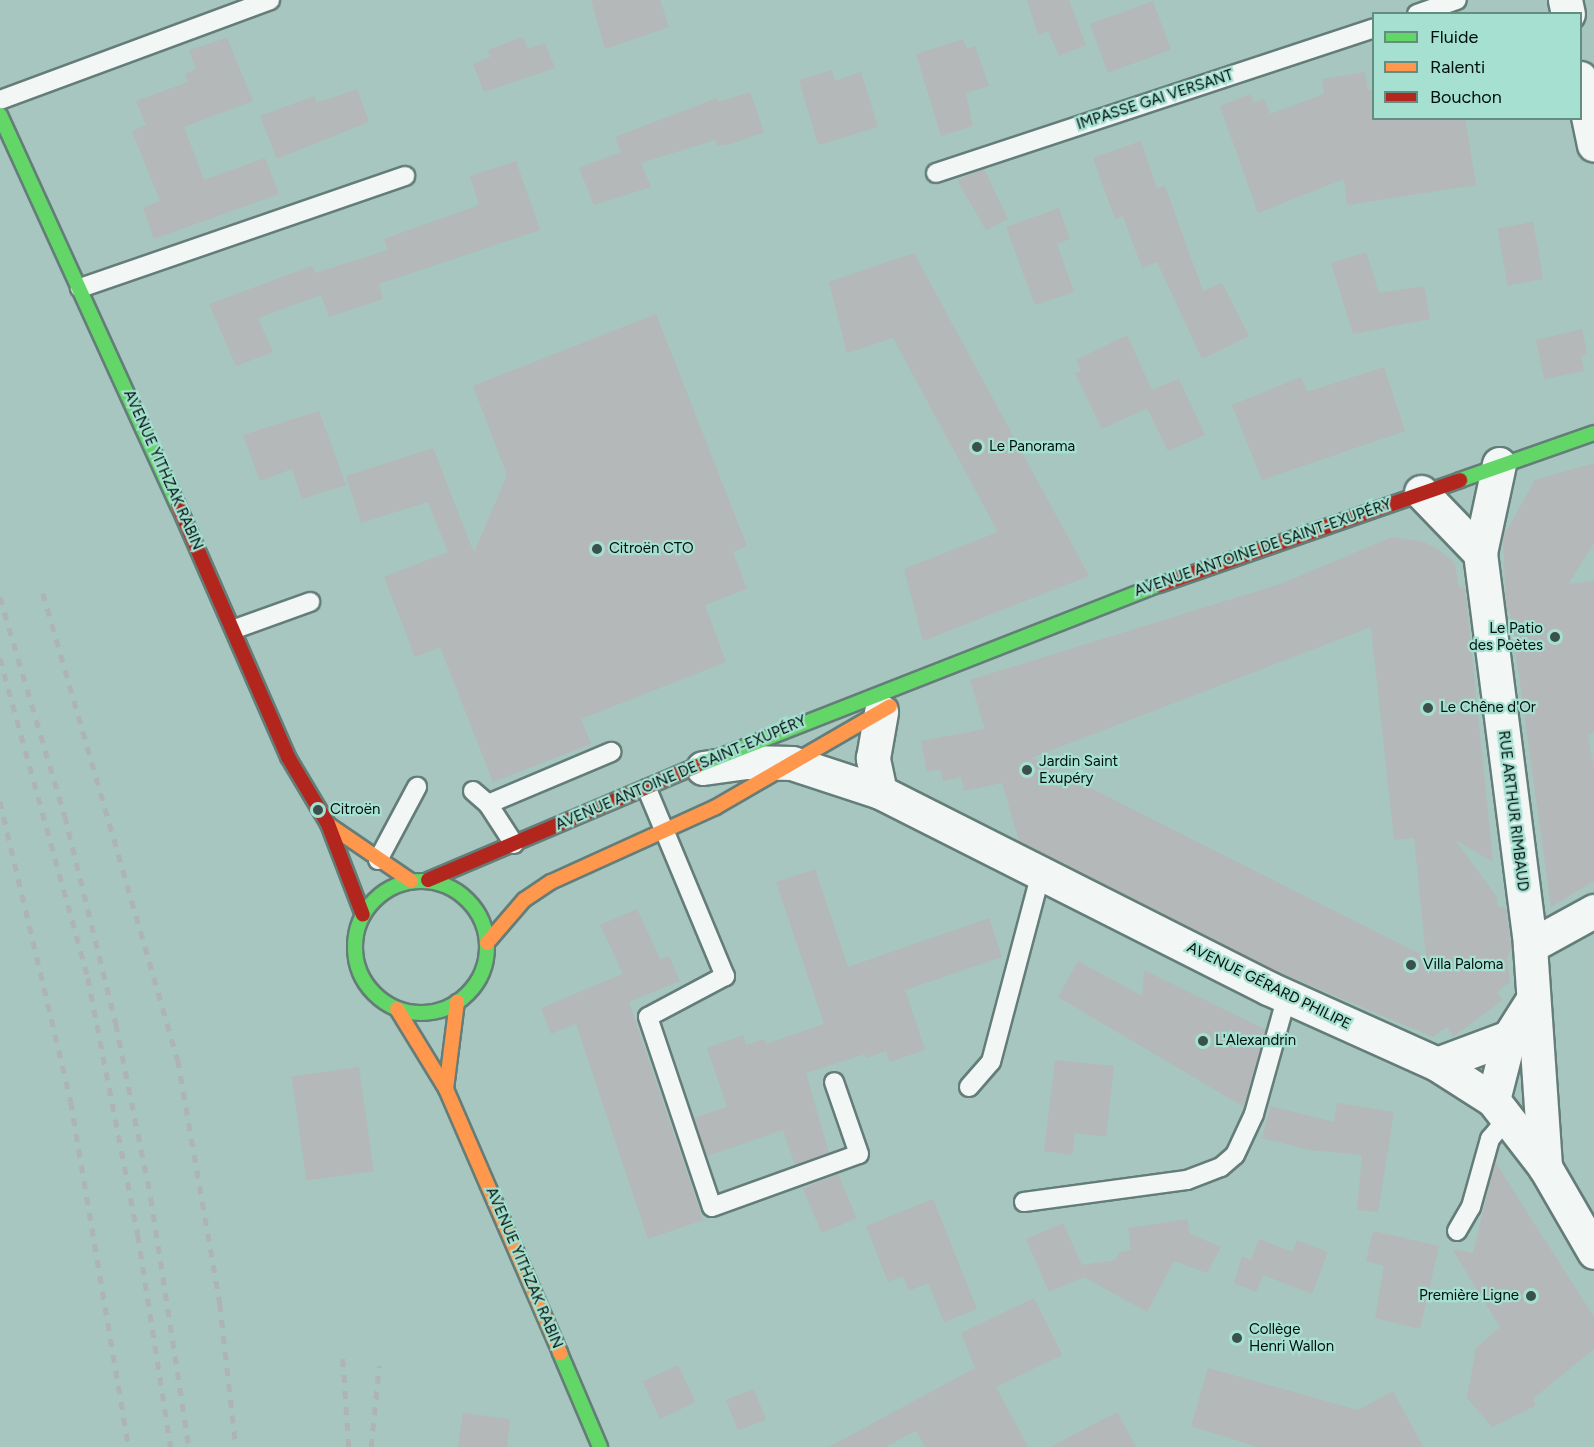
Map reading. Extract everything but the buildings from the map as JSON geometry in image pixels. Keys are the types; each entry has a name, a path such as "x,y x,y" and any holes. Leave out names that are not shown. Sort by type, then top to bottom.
{"main road":[{"name":"AVENUE YITHZAK RABIN","path":"0,115 235,628 288,757 328,824 363,915"},
{"name":"AVENUE ANTOINE DE SAINT-EXUPÉRY","path":"428,880 647,789 797,723 936,674 1099,606 1499,464 1594,433"},
{"name":"AVENUE ANTOINE DE SAINT-EXUPÉRY","path":"487,943 524,900 551,882 663,831 792,763 881,712 936,674"},
{"name":"AVENUE YITHZAK RABIN","path":"328,824 411,881"},
{"path":"428,880 451,887 469,901 482,921 487,943 484,966 474,987 457,1002 417,1013 397,1009 378,997 363,980 356,959 363,915 375,899 411,881 428,880"},
{"path":"446,1089 457,1002"},
{"name":"AVENUE YITHZAK RABIN","path":"397,1009 446,1089 600,1447"}],"street":[{"path":"1582,83 1594,145"},
{"name":"RUE ARTHUR RIMBAUD","path":"1499,464 1480,552 1530,946 1545,1167"},
{"path":"1421,492 1480,552"},
{"path":"880,792 873,758 881,712"},
{"name":"AVENUE GÉRARD PHILIPE","path":"691,770 745,762 792,763 880,792 1287,996 1437,1064 1500,1109 1545,1167 1594,1252"},
{"path":"1530,946 1594,911"},
{"path":"1500,1109 1509,1038 1533,999"},
{"path":"1437,1064 1509,1038"},
{"path":"1500,1109 1538,1075"}],"lane":[{"path":"0,100 270,0"},
{"path":"1423,12 1457,0"},
{"name":"IMPASSE GAI VERSANT","path":"936,173 1372,29"},
{"path":"80,288 405,176"},
{"path":"235,628 310,602"},
{"path":"488,804 611,752"},
{"path":"378,860 417,788"},
{"path":"647,789 725,976 648,1017 712,1207 859,1155 834,1082"},
{"path":"473,791 488,804 514,843"},
{"path":"969,1087 991,1062 1041,873"},
{"path":"1024,1202 1187,1180 1221,1167 1235,1155 1254,1114 1287,996"},
{"path":"1457,1231 1471,1207 1500,1109"}],"railway":[{"path":"43,593 178,1060 220,1304 236,1447"},
{"path":"0,597 65,816 116,1024 151,1198 189,1447"},
{"path":"0,658 88,978 138,1235 171,1447"},
{"path":"0,801 71,1102 129,1447"},
{"path":"343,1359 349,1447"},
{"path":"371,1447 379,1365"}],"traffic: fast":[{"path":"0,115 178,505"},
{"path":"1460,480 1594,433"},
{"path":"696,766 1159,585"},
{"path":"421,881 446,886 468,900 482,922 487,947 482,972 468,994 446,1008 421,1013 396,1008 374,994 360,972 355,947 360,922 374,900 396,886 421,881"},
{"path":"560,1353 600,1447"}],"traffic: slow":[{"path":"487,943 524,900 551,882 716,807 890,706"},
{"path":"329,825 411,881"},
{"path":"446,1089 457,1002"},
{"path":"397,1009 446,1089 560,1353"}],"traffic: jam":[{"path":"1159,585 1460,480"},
{"path":"178,505 288,757 328,824 363,915"},
{"path":"428,880 696,766"}],"place":[{"name":"Le Panorama","path":"977,447"},
{"name":"Citroën CTO","path":"597,549"},
{"name":"Le Patio des Poètes","path":"1555,637"},
{"name":"Le Chêne d'Or","path":"1428,708"},
{"name":"Jardin Saint Exupéry","path":"1027,770"},
{"name":"Citroën","path":"318,810"},
{"name":"Villa Paloma","path":"1411,965"},
{"name":"L'Alexandrin","path":"1203,1041"},
{"name":"Première Ligne","path":"1531,1296"},
{"name":"Collège Henri Wallon","path":"1237,1338"}]}
